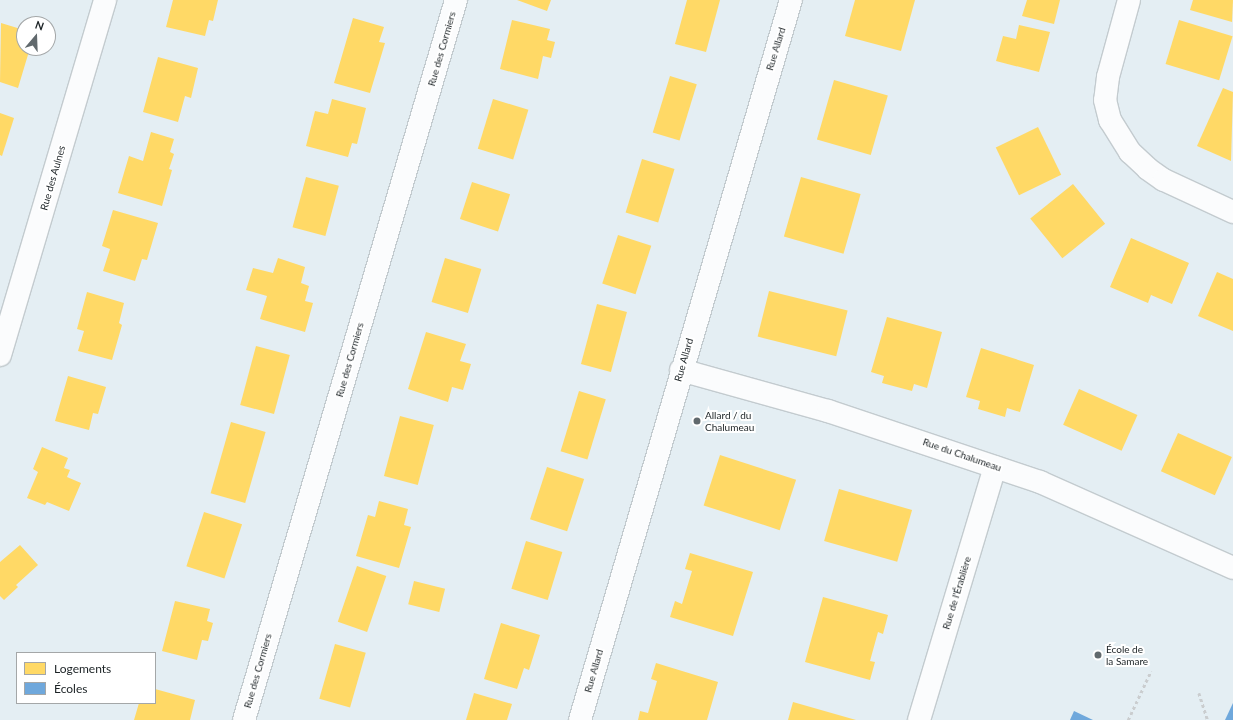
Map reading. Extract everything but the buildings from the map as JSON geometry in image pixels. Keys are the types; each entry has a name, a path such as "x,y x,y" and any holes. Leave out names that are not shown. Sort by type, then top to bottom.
{"street":[{"name":"Rue des Aulnes","path":"0,355 105,0"},
{"name":"Rue des Cormiers","path":"244,720 456,0"},
{"name":"Rue Allard","path":"580,720 681,370 791,0"},
{"path":"1129,0 1108,77 1106,100 1110,120 1130,152 1148,170 1164,180 1233,212"},
{"name":"Rue du Chalumeau","path":"681,370 828,411 1040,482 1233,568"},
{"name":"Rue de l'Érablière","path":"919,720 995,467"}],"path":[{"path":"1128,720 1151,671"},
{"path":"1199,692 1208,720"}],"place":[{"name":"Allard / du Chalumeau","path":"697,421"},
{"name":"École de la Samare","path":"1098,655"}]}
